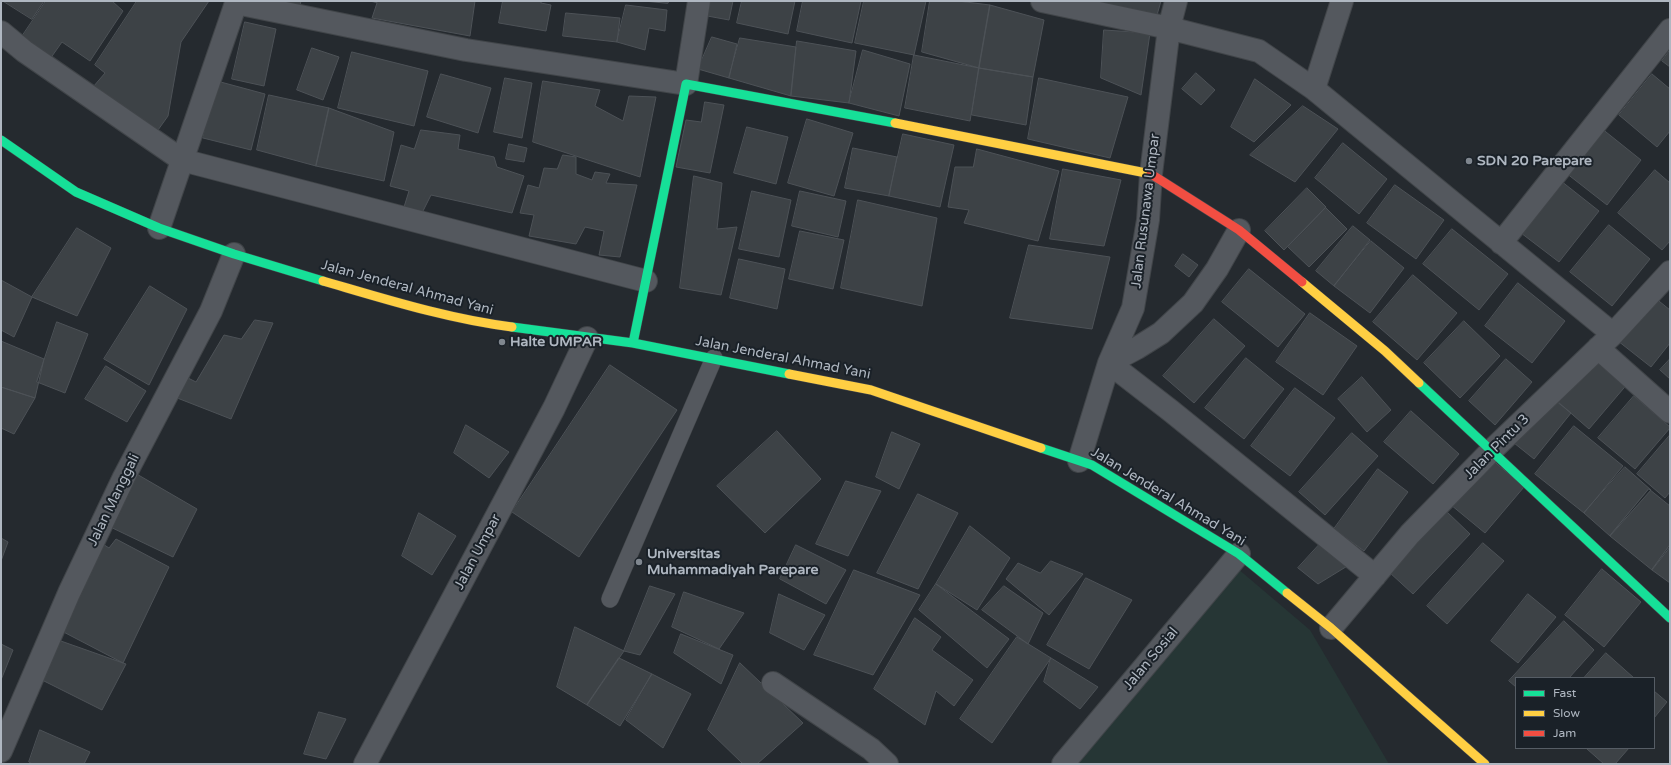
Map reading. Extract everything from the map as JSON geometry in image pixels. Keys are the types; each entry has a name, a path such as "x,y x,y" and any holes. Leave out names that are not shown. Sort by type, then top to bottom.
{"main road":[{"path":"633,343 686,84 918,127 1151,174 1239,230 1385,351 1670,618"},
{"name":"Jalan Jenderal Ahmad Yani","path":"1,140 76,192 159,228 234,254 367,294 474,322 633,343 871,390 1092,465 1239,554 1331,628 1485,764"}],"street":[{"path":"159,228 235,2 466,50 686,84 699,1"},
{"path":"1042,1 1169,28 1259,51 1314,89 1501,243 1606,341 1670,412"},
{"name":"Jalan Rusunawa Umpar","path":"1079,461 1108,363 1133,308 1148,220 1151,174 1169,28 1176,1"},
{"path":"1314,89 1342,1"},
{"path":"1501,243 1670,30"},
{"path":"1,32 30,55 182,160 646,281"},
{"path":"1239,230 1217,269 1193,303 1161,333 1137,348 1108,363 1172,411 1376,576"},
{"name":"Jalan Manggali","path":"1,751 66,600 124,477 211,311 234,254"},
{"name":"Jalan Pintu 3","path":"1331,628 1410,534 1492,450 1606,341 1670,272"},
{"name":"Jalan Umpar","path":"365,764 554,408 587,338"},
{"name":"Jalan Sosial","path":"1063,764 1239,554"},
{"path":"774,683 871,750 887,764"}],"lane":[{"path":"610,599 714,358"}],"shaded area":[{"path":"1237,568 1310,630 1389,764 1070,764"}],"building":[{"path":"3,1 44,1 32,19"},
{"path":"46,1 112,1 123,11 90,61 62,42 50,59 21,38"},
{"path":"137,1 209,1 181,42 168,116 158,130 93,87 105,73 95,65"},
{"path":"301,1 299,9 284,2"},
{"path":"370,1 475,1 470,36 372,18 377,3"},
{"path":"503,1 541,1 541,3 551,5 546,31 499,23"},
{"path":"644,1 669,1 668,3"},
{"path":"704,1 733,1 729,20 702,15"},
{"path":"742,1 795,1 788,34 737,23"},
{"path":"803,1 861,1 852,43 797,31"},
{"path":"864,1 926,1 914,55 855,43"},
{"path":"930,1 958,1 990,5 979,68 922,52"},
{"path":"1097,1 1161,1 1157,15 1095,6"},
{"path":"626,5 667,10 665,31 649,28 645,50 617,42"},
{"path":"990,5 1044,20 1033,77 979,68"},
{"path":"566,13 620,18 617,42 563,36"},
{"path":"245,22 276,29 264,86 232,79"},
{"path":"1104,30 1150,33 1141,95 1101,78"},
{"path":"712,37 737,44 729,78 698,69"},
{"path":"740,38 796,47 791,96 729,78"},
{"path":"797,41 856,51 849,103 791,96"},
{"path":"312,48 339,57 323,100 297,90"},
{"path":"863,50 910,64 899,116 849,103"},
{"path":"1670,50 1670,67 1662,61"},
{"path":"352,52 428,71 414,126 338,108"},
{"path":"914,55 979,68 970,121 905,108"},
{"path":"979,68 1033,77 1026,125 972,115"},
{"path":"1196,73 1215,90 1201,105 1182,89"},
{"path":"441,74 491,88 478,133 427,117"},
{"path":"1652,74 1670,89 1670,131 1657,147 1619,115"},
{"path":"505,78 532,83 522,138 494,132"},
{"path":"1039,78 1128,97 1110,158 1028,139"},
{"path":"1255,79 1291,105 1254,142 1231,127"},
{"path":"217,81 265,94 251,150 203,138"},
{"path":"543,81 600,90 595,106 623,121 629,96 656,97 640,177 533,142"},
{"path":"269,95 329,108 316,166 257,150"},
{"path":"705,102 724,105 710,173 676,167 686,120 701,122"},
{"path":"1303,106 1338,129 1295,182 1250,155"},
{"path":"329,108 394,132 384,181 316,166"},
{"path":"807,119 853,133 834,196 788,183"},
{"path":"747,127 788,137 776,184 734,173"},
{"path":"1601,128 1641,160 1607,205 1566,173"},
{"path":"421,130 460,135 458,149 494,157 497,167 524,176 512,213 431,195 421,215 404,207 409,191 390,186 401,145 414,149"},
{"path":"903,134 954,145 940,207 889,196"},
{"path":"1343,143 1387,179 1359,214 1315,178"},
{"path":"509,144 527,148 524,162 506,159"},
{"path":"853,148 897,157 889,196 845,188"},
{"path":"977,149 1059,171 1038,241 964,223 969,210 948,207 955,167 973,167"},
{"path":"563,155 576,157 576,174 592,180 595,172 610,174 606,183 637,185 620,257 599,255 604,231 585,227 576,244 529,236 534,215 520,213 528,185 539,188 544,168 557,169"},
{"path":"1063,169 1121,180 1104,246 1050,239"},
{"path":"1655,170 1670,183 1670,241 1662,250 1618,213"},
{"path":"694,176 722,183 717,229 737,227 721,295 680,288"},
{"path":"1561,181 1599,211 1559,262 1521,233"},
{"path":"1395,185 1444,220 1416,259 1367,223"},
{"path":"1307,188 1326,207 1284,250 1265,231"},
{"path":"752,191 791,200 779,257 739,249"},
{"path":"800,191 846,201 838,237 792,226"},
{"path":"858,200 937,218 922,306 841,288"},
{"path":"1326,208 1347,229 1309,267 1288,247"},
{"path":"1609,225 1650,259 1612,306 1570,272"},
{"path":"1353,226 1370,240 1334,286 1316,271"},
{"path":"77,228 111,248 77,316 32,297"},
{"path":"1452,229 1508,274 1479,310 1423,264"},
{"path":"800,231 844,240 833,289 789,279"},
{"path":"1371,241 1404,268 1370,313 1334,286"},
{"path":"1029,245 1110,257 1092,329 1010,318"},
{"path":"1183,254 1198,265 1189,277 1175,266"},
{"path":"739,259 785,269 777,309 730,298"},
{"path":"1249,269 1305,314 1278,347 1222,302"},
{"path":"1413,275 1457,313 1417,360 1373,322"},
{"path":"1,280 32,297 14,337 1,330"},
{"path":"1518,283 1565,321 1532,363 1485,326"},
{"path":"150,286 187,309 149,385 104,359"},
{"path":"1654,297 1670,310 1670,343 1651,367 1618,341"},
{"path":"1310,313 1357,346 1323,395 1276,362"},
{"path":"1214,319 1245,346 1194,403 1163,376"},
{"path":"255,320 273,323 231,419 167,394 178,373 196,382 224,335 241,339"},
{"path":"1464,321 1500,356 1460,398 1424,363"},
{"path":"57,322 88,334 65,393 37,382"},
{"path":"1,341 44,359 35,398 1,387"},
{"path":"1596,354 1629,382 1589,429 1557,401"},
{"path":"1246,358 1284,389 1244,439 1205,408"},
{"path":"1506,359 1532,382 1495,425 1469,401"},
{"path":"1670,359 1670,379 1660,370"},
{"path":"610,365 677,410 579,557 512,512"},
{"path":"106,366 146,391 127,422 85,399"},
{"path":"1362,377 1391,410 1367,432 1338,399"},
{"path":"1,387 35,398 14,434 1,428"},
{"path":"1295,388 1335,418 1290,476 1251,446"},
{"path":"1634,396 1670,427 1635,469 1598,438"},
{"path":"1551,397 1571,413 1534,459 1514,443"},
{"path":"1411,411 1459,454 1433,484 1384,442"},
{"path":"466,425 509,452 489,478 454,453"},
{"path":"1574,426 1623,466 1584,513 1535,474"},
{"path":"777,431 821,479 765,533 717,486"},
{"path":"892,432 920,444 899,489 876,477"},
{"path":"1352,433 1378,456 1325,515 1299,492"},
{"path":"1670,435 1670,492 1665,498 1637,474"},
{"path":"1490,458 1524,487 1485,533 1451,505"},
{"path":"1625,467 1651,490 1610,536 1584,513"},
{"path":"128,469 197,509 173,557 102,523"},
{"path":"1378,469 1408,492 1364,551 1334,529"},
{"path":"846,481 881,491 848,556 816,544"},
{"path":"1649,489 1670,506 1670,547 1652,570 1610,536"},
{"path":"918,494 958,513 918,589 877,573"},
{"path":"1446,511 1470,534 1413,594 1389,572"},
{"path":"419,513 456,536 432,575 402,556"},
{"path":"970,526 1010,558 977,610 936,584"},
{"path":"1,538 8,542 1,561"},
{"path":"95,539 109,548 116,539 169,567 123,663 54,627"},
{"path":"1483,543 1504,561 1447,624 1427,606"},
{"path":"796,545 846,570 826,604 780,579"},
{"path":"1319,545 1349,565 1318,584 1298,568"},
{"path":"1670,545 1670,583 1652,570"},
{"path":"1051,561 1083,574 1049,615 1006,579 1018,563 1040,573"},
{"path":"1602,569 1641,602 1604,647 1565,615"},
{"path":"854,570 920,595 873,675 814,655"},
{"path":"1086,578 1132,600 1089,669 1047,645"},
{"path":"936,584 1009,639 987,668 919,610"},
{"path":"650,586 675,594 640,655 624,651"},
{"path":"1004,586 1043,613 1028,644 982,610"},
{"path":"684,592 744,613 719,649 672,627"},
{"path":"779,594 825,615 804,650 770,633"},
{"path":"1528,594 1556,617 1518,663 1491,641"},
{"path":"915,618 941,637 932,650 973,680 954,706 936,691 925,725 874,689"},
{"path":"1564,621 1594,650 1570,677 1515,677 1515,686 1509,681"},
{"path":"575,627 624,651 587,705 557,687"},
{"path":"681,634 733,655 721,684 674,653"},
{"path":"1017,637 1051,658 992,743 960,719"},
{"path":"58,640 126,664 102,710 42,680"},
{"path":"1,644 13,650 1,680"},
{"path":"1606,653 1633,677 1585,677"},
{"path":"619,658 652,674 620,726 587,705"},
{"path":"1051,658 1098,687 1080,709 1044,682"},
{"path":"740,663 803,723 757,764 743,764 708,730"},
{"path":"652,674 691,694 663,748 626,720"},
{"path":"1655,692 1667,702 1655,717"},
{"path":"319,712 346,719 326,759 304,754"},
{"path":"40,730 90,752 84,764 32,764 29,762"},
{"path":"1587,749 1628,749 1615,764 1604,764"}],"traffic: fast":[{"path":"633,343 686,84 895,123"},
{"path":"1,140 76,192 159,228 234,254 323,281"},
{"path":"512,327 633,343 789,374"},
{"path":"1419,383 1670,618"},
{"path":"1041,448 1092,465 1239,554 1287,593"}],"traffic: slow":[{"path":"895,123 1151,174"},
{"path":"323,281 440,314 512,327"},
{"path":"1302,282 1385,351 1419,383"},
{"path":"789,374 871,390 1041,448"},
{"path":"1287,593 1331,628 1485,764"}],"traffic: jam":[{"path":"1151,174 1239,230 1302,282"}],"place":[{"name":"SDN 20 Parepare","path":"1469,161"},
{"name":"Halte UMPAR","path":"502,342"},
{"name":"Universitas Muhammadiyah Parepare","path":"639,562"}]}
